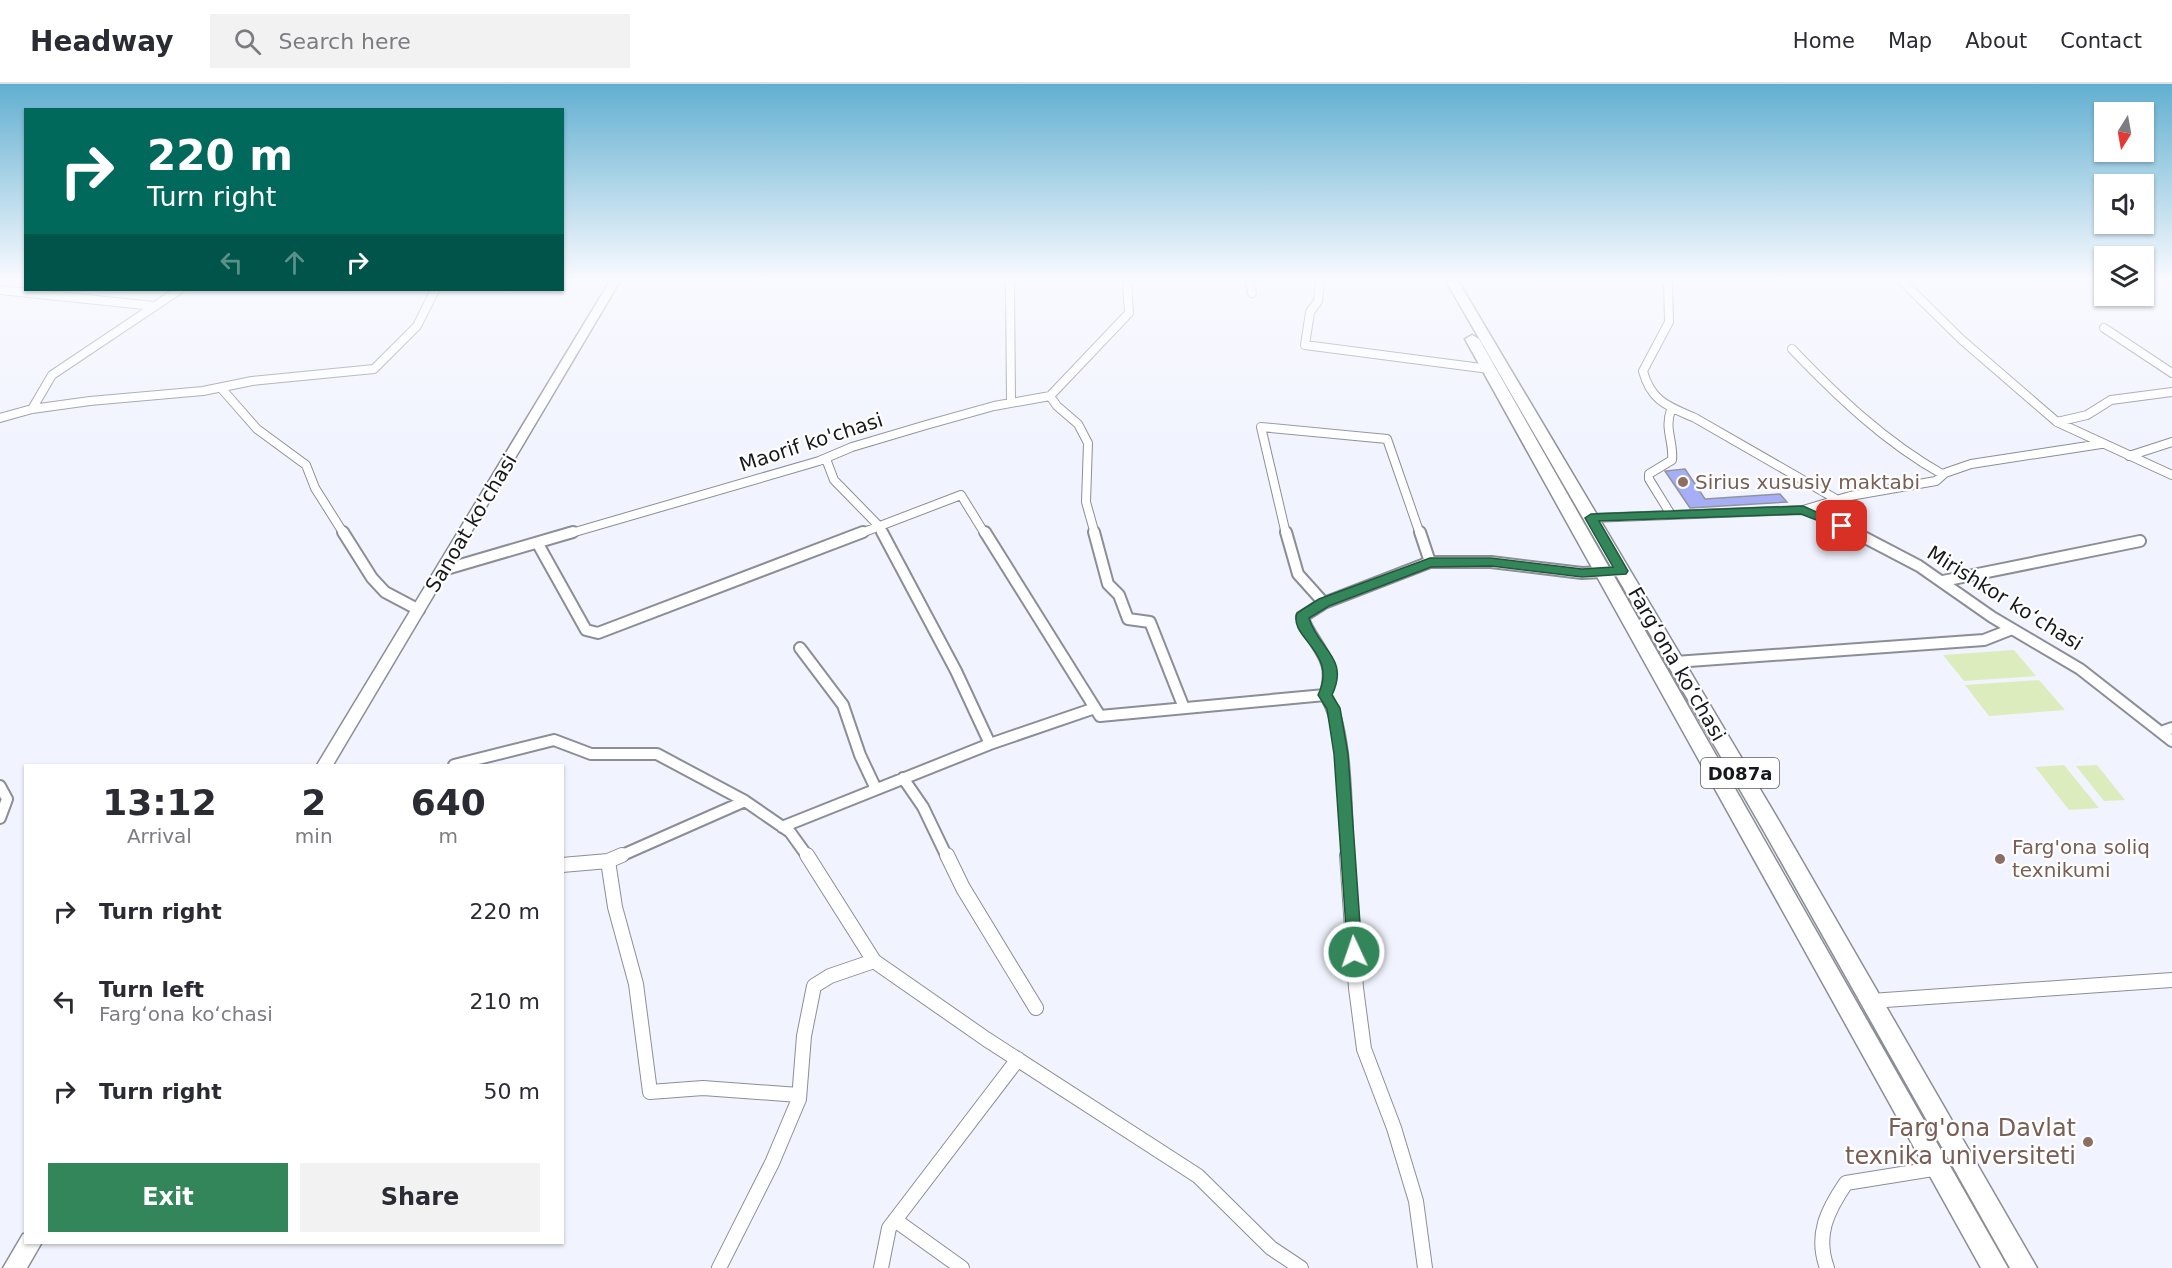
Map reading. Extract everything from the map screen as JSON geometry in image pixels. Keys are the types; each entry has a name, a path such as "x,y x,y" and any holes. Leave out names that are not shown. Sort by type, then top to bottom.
{"main road":[{"name":"Sanoat ko'chasi","path":"326,764 420,610 582,336"},
{"name":"Fargʻona koʻchasi","path":"1471,336 1613,571 1675,662 2024,1268"},
{"name":"Fargʻona koʻchasi","path":"1485,336 1591,518 1613,571 1801,921 1995,1268"},
{"path":"1801,921 1823,920"},
{"path":"14,1268 30,1244"}],"street":[{"path":"32,410 52,375 109,336"},
{"path":"0,418 32,410 221,388 252,381 374,369 408,336"},
{"path":"1010,336 1011,403"},
{"path":"1107,336 1050,396 1057,406 1078,424 1088,443 1086,502 1108,584 1119,595 1128,619 1150,622 1184,708"},
{"path":"1306,336 1305,345 1490,369"},
{"path":"1661,336 1643,371 1656,394 1671,410 1692,416 1738,446 1760,453 1836,499"},
{"path":"1958,336 2057,422 2100,444 2172,475"},
{"path":"2116,336 2172,373"},
{"path":"1792,349 1810,368 1883,431 1923,464 1942,474"},
{"path":"221,388 256,429 306,465 315,488 372,578 386,592 420,610"},
{"path":"2057,422 2087,415 2111,400 2172,392"},
{"name":"Maorif ko'chasi","path":"443,570 826,459 926,425 1011,403 1050,396"},
{"path":"1670,513 1649,479 1649,474 1672,460 1674,454 1665,422 1671,410"},
{"path":"1324,603 1298,574 1294,566 1261,427 1387,439 1430,562"},
{"path":"2129,456 2172,442"},
{"path":"1591,518 1670,513 1803,510 1836,499 1936,481 1942,474 1981,462 2042,455 2100,444"},
{"path":"826,459 834,480 878,525 956,671 990,744"},
{"path":"538,544 586,630 598,633 961,495 1100,716 1325,695"},
{"name":"Mirishkor koʻchasi","path":"1803,510 1822,516 1943,581 2012,629 2080,669 2166,730 2172,741"},
{"path":"1943,581 2140,541"},
{"path":"1325,695 1331,681 1331,665 1305,626 1302,617 1324,603 1430,562 1491,562 1582,573 1613,571"},
{"path":"1675,662 1984,640 2012,629"},
{"path":"800,648 843,705 876,789"},
{"path":"1325,695 1334,708 1341,754 1356,988 1364,1049 1394,1128 1416,1201 1425,1268"},
{"path":"782,827 990,744 1095,708"},
{"path":"458,764 554,740 591,754 657,754 745,801 790,832 812,862 874,961 1018,1059 1198,1176 1271,1248 1301,1268"},
{"path":"903,778 923,807 963,888 1036,1008"},
{"path":"0,786 7,799 0,818"},
{"path":"564,865 608,861 745,801"},
{"path":"608,861 615,907 636,984 650,1092 703,1088 799,1095"},
{"path":"719,1268 723,1256 772,1163 799,1095 804,1036 814,986 830,976 874,961"},
{"path":"1871,1001 2172,980"},
{"path":"881,1268 890,1228 1018,1059"},
{"path":"1827,1268 1820,1251 1826,1213 1846,1183 1939,1168"},
{"path":"895,1221 962,1268"}],"green space":[{"path":"2014,650 2036,676 1964,681 1943,655"},
{"path":"2039,680 2065,710 1989,716 1965,685"},
{"path":"2064,765 2099,808 2069,810 2035,767"},
{"path":"2097,765 2125,800 2104,801 2076,766"}],"building":[{"name":"Sirius xususiy maktabi","path":"1685,469 1705,499 1780,494 1787,502 1690,508 1665,471"}],"place":[{"name":"Sirius xususiy maktabi","path":"1683,482"},
{"name":"Farg'ona soliq texnikumi","path":"2000,859"},
{"name":"Farg'ona Davlat texnika universiteti","path":"2088,1142"}],"route":[{"path":"1354,952 1341,754 1334,708 1325,695 1331,681 1331,665 1305,626 1302,617 1324,603 1430,562 1491,562 1582,573 1622,571 1591,518 1670,513 1803,510 1842,526"}]}
